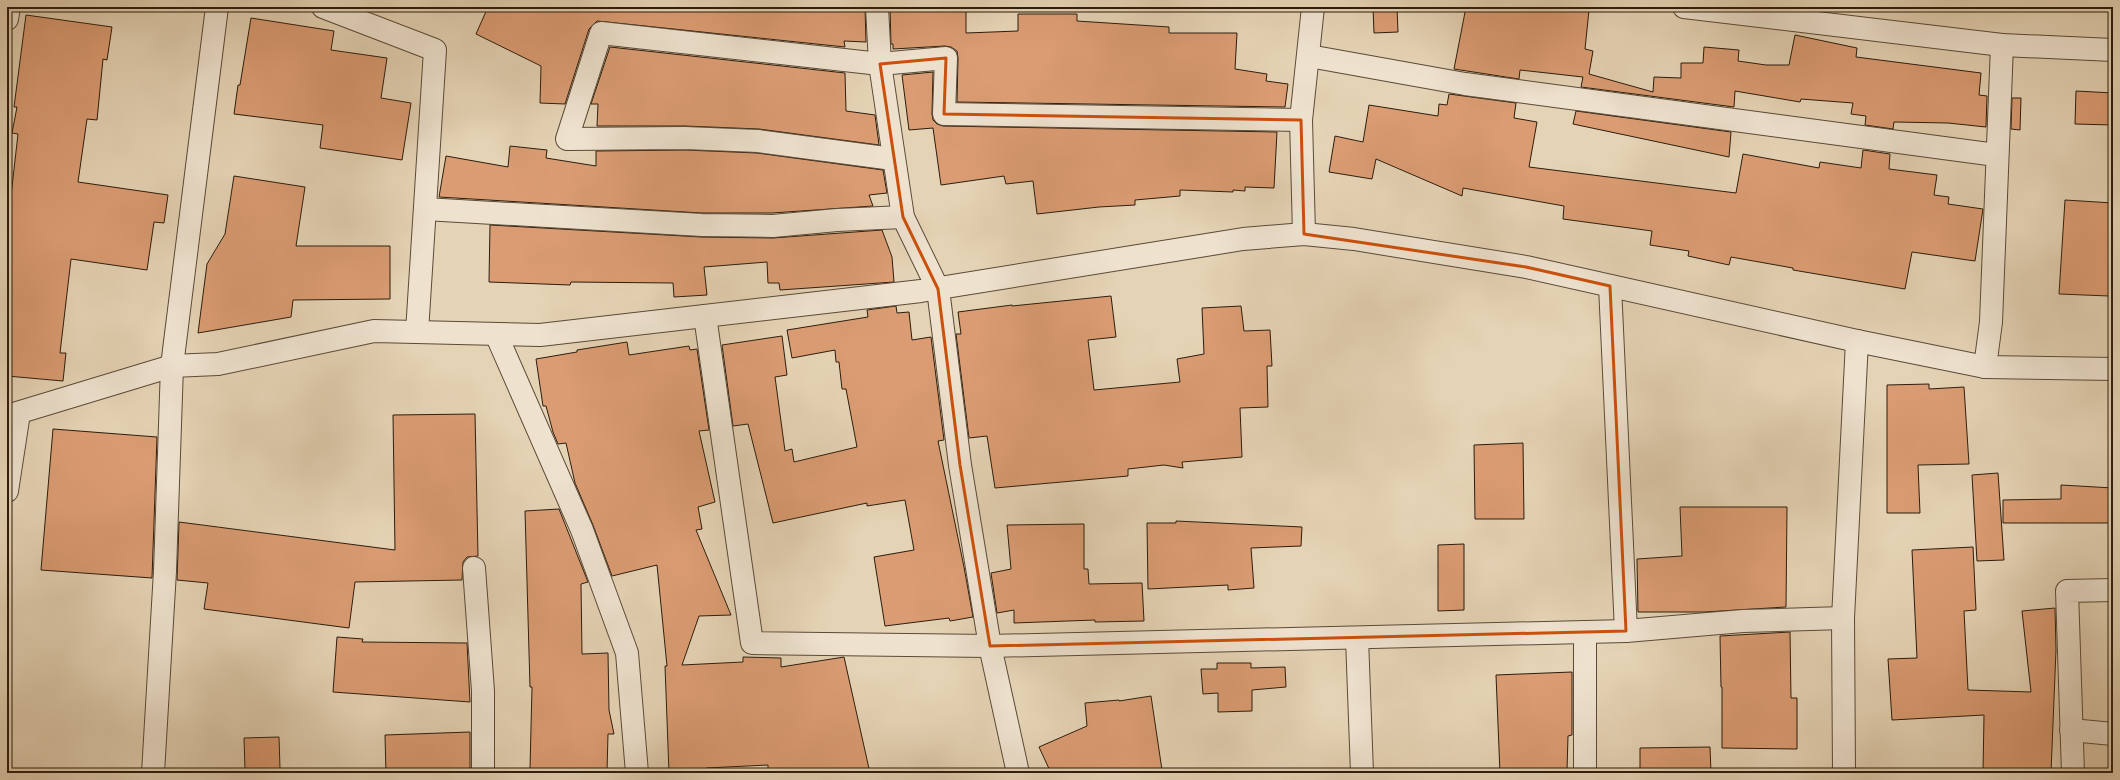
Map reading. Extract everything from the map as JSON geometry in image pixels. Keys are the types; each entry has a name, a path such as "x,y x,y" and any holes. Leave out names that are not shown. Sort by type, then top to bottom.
{"street":[{"path":"7,19 9,7"},
{"path":"153,773 166,571 172,366 217,7"},
{"path":"323,7 435,50 417,332"},
{"path":"877,7 880,64 902,217 938,289 960,465 990,646 1018,773"},
{"path":"1304,234 1301,120 1313,7"},
{"path":"1684,7 2002,45 2113,50"},
{"path":"893,159 758,141 677,138 567,139 601,33 880,64 946,58 944,114 1301,120"},
{"path":"1985,367 1992,322 1997,208 1996,155 2002,45"},
{"path":"1309,56 1465,84 1996,155"},
{"path":"425,209 633,222 773,226 837,220 902,217"},
{"path":"7,491 13,415 172,366 218,364 374,331 540,335 938,289 1243,239 1304,234 1354,240 1526,267 1857,341 1985,367 2113,369"},
{"path":"1610,286 1626,631"},
{"path":"705,316 752,643 990,646 1356,638 1626,631 1743,621 1843,618"},
{"path":"496,334 582,530 627,653 637,773"},
{"path":"1844,773 1843,618 1857,341"},
{"path":"474,568 483,691 482,773"},
{"path":"2073,773 2067,591 2113,590"},
{"path":"1585,632 1585,773"},
{"path":"1356,638 1362,773"},
{"path":"2071,730 2113,734"}],"highlighted area":[{"path":"946,58 944,114 1301,120 1304,234 1526,267 1610,286 1626,631 990,646 960,465 938,289 903,217 880,64"}],"building":[{"path":"488,7 865,7 866,42 844,41 845,47 597,21 589,29 565,104 540,103 541,66 476,34"},
{"path":"890,7 966,7 966,33 1018,31 1018,14 1077,14 1077,21 1169,27 1169,33 1237,33 1235,69 1267,74 1266,81 1288,84 1285,107 957,102 957,51 951,47 945,46 893,49 893,44 891,44"},
{"path":"1373,7 1397,7 1398,32 1374,33"},
{"path":"1466,7 1568,7 1589,10 1585,49 1593,51 1589,74 1653,92 1654,77 1681,78 1681,63 1703,63 1704,47 1739,50 1738,61 1766,65 1789,65 1795,35 1857,48 1856,57 1981,73 1979,95 1987,96 1986,127 1948,123 1894,122 1893,129 1865,125 1866,116 1851,114 1853,103 1801,99 1800,102 1735,91 1734,107 1581,87 1583,77 1520,70 1519,79 1454,69"},
{"path":"26,15 112,27 107,60 103,59 97,120 87,119 78,182 168,195 164,223 154,222 147,270 71,259 60,353 66,353 63,381 7,376 7,231 18,134 12,133 17,107 14,107"},
{"path":"251,18 334,31 331,50 387,58 381,98 411,103 402,160 320,148 323,125 234,114"},
{"path":"610,47 845,73 846,111 875,115 879,145 759,129 685,126 597,126 598,104 591,104"},
{"path":"933,72 933,120 937,124 943,126 1277,132 1274,188 1245,187 1245,191 1233,190 1233,192 1180,190 1180,196 1135,200 1135,205 1099,207 1037,214 1033,181 1006,184 1004,176 941,185 933,128 909,130 902,75"},
{"path":"2076,91 2113,93 2113,125 2075,124"},
{"path":"1449,94 1516,103 1514,118 1537,122 1529,167 1736,193 1743,154 1819,168 1820,162 1861,168 1863,150 1890,154 1889,169 1937,175 1934,195 1949,197 1948,204 1983,209 1975,261 1912,252 1905,289 1793,270 1793,268 1731,257 1729,265 1688,256 1689,251 1650,245 1652,231 1563,219 1564,206 1463,188 1462,196 1376,159 1372,179 1329,172 1335,136 1363,142 1369,105 1438,116 1439,104 1447,105"},
{"path":"2012,98 2021,98 2020,130 2011,129"},
{"path":"1576,111 1731,132 1729,157 1573,124"},
{"path":"510,146 547,150 546,158 596,166 596,151 685,150 757,153 883,170 887,193 869,195 873,206 772,213 702,213 439,197 446,156 508,167"},
{"path":"234,176 305,187 296,246 390,246 390,299 293,300 291,317 198,333 207,264 225,234"},
{"path":"2065,200 2113,203 2109,296 2059,294"},
{"path":"490,225 701,237 773,238 882,230 892,257 894,282 780,290 779,283 768,283 767,262 704,267 707,295 674,297 673,283 571,282 570,285 489,282"},
{"path":"1111,296 1116,337 1088,340 1094,390 1180,382 1177,359 1204,354 1202,308 1241,306 1244,331 1270,330 1272,366 1267,366 1268,407 1240,408 1242,457 1182,462 1183,468 1164,465 1128,469 1128,476 995,488 987,436 969,438 956,334 961,334 958,312 1012,305"},
{"path":"896,306 897,313 909,312 912,340 931,337 944,440 938,441 973,617 950,621 949,618 885,626 874,557 914,550 905,500 867,506 867,503 773,523 748,424 733,426 722,345 782,336 787,375 775,377 785,451 792,449 794,462 857,447 846,389 842,389 839,362 836,362 835,350 792,358 787,330 868,317 867,310"},
{"path":"627,342 629,355 689,346 690,350 697,349 709,430 699,431 715,502 698,507 702,529 696,530 731,615 699,616 682,665 743,662 743,657 781,658 781,667 844,657 870,773 768,771 768,765 706,768 706,773 669,773 665,666 667,666 657,565 612,576 575,483 566,443 558,444 546,406 543,406 536,359 577,352 577,350"},
{"path":"1929,384 1929,389 1964,387 1969,464 1918,465 1920,513 1887,513 1887,385"},
{"path":"475,414 478,556 467,557 463,562 462,580 355,582 349,628 204,609 208,583 177,580 179,522 395,550 393,415"},
{"path":"53,429 157,437 152,578 41,570"},
{"path":"1523,443 1524,519 1475,519 1474,445"},
{"path":"1998,473 2004,560 1977,561 1972,475"},
{"path":"2061,485 2113,488 2113,523 2003,523 2003,500 2061,499"},
{"path":"1680,507 1787,507 1786,607 1704,612 1638,612 1637,559 1682,556"},
{"path":"559,509 588,582 581,584 582,654 608,653 609,710 614,734 608,734 607,772 530,769 532,687 530,687 525,511"},
{"path":"1176,521 1302,527 1301,546 1251,548 1254,588 1228,590 1228,585 1148,589 1147,523 1176,523"},
{"path":"1084,524 1084,569 1088,569 1089,584 1142,583 1144,621 1095,622 1095,620 1014,623 1014,610 997,613 991,573 1011,569 1007,525"},
{"path":"1464,544 1464,610 1438,611 1438,545"},
{"path":"1973,547 1976,610 1964,611 1968,690 2031,692 2022,611 2055,608 2056,650 2051,773 1983,773 1984,715 1892,720 1888,659 1917,658 1912,550"},
{"path":"1790,632 1791,698 1797,698 1797,749 1722,748 1720,636"},
{"path":"337,637 363,639 362,642 467,643 470,702 333,692"},
{"path":"1217,663 1251,663 1251,668 1285,667 1286,687 1252,690 1252,711 1218,712 1218,693 1203,694 1201,669 1217,669"},
{"path":"1572,672 1572,735 1568,736 1567,771 1500,773 1496,675"},
{"path":"1151,696 1162,770 1141,773 1051,773 1039,747 1087,726 1085,703 1119,701"},
{"path":"470,732 470,773 386,773 385,735"},
{"path":"279,737 280,769 245,770 244,738"},
{"path":"1710,747 1711,773 1640,773 1640,748"}]}
